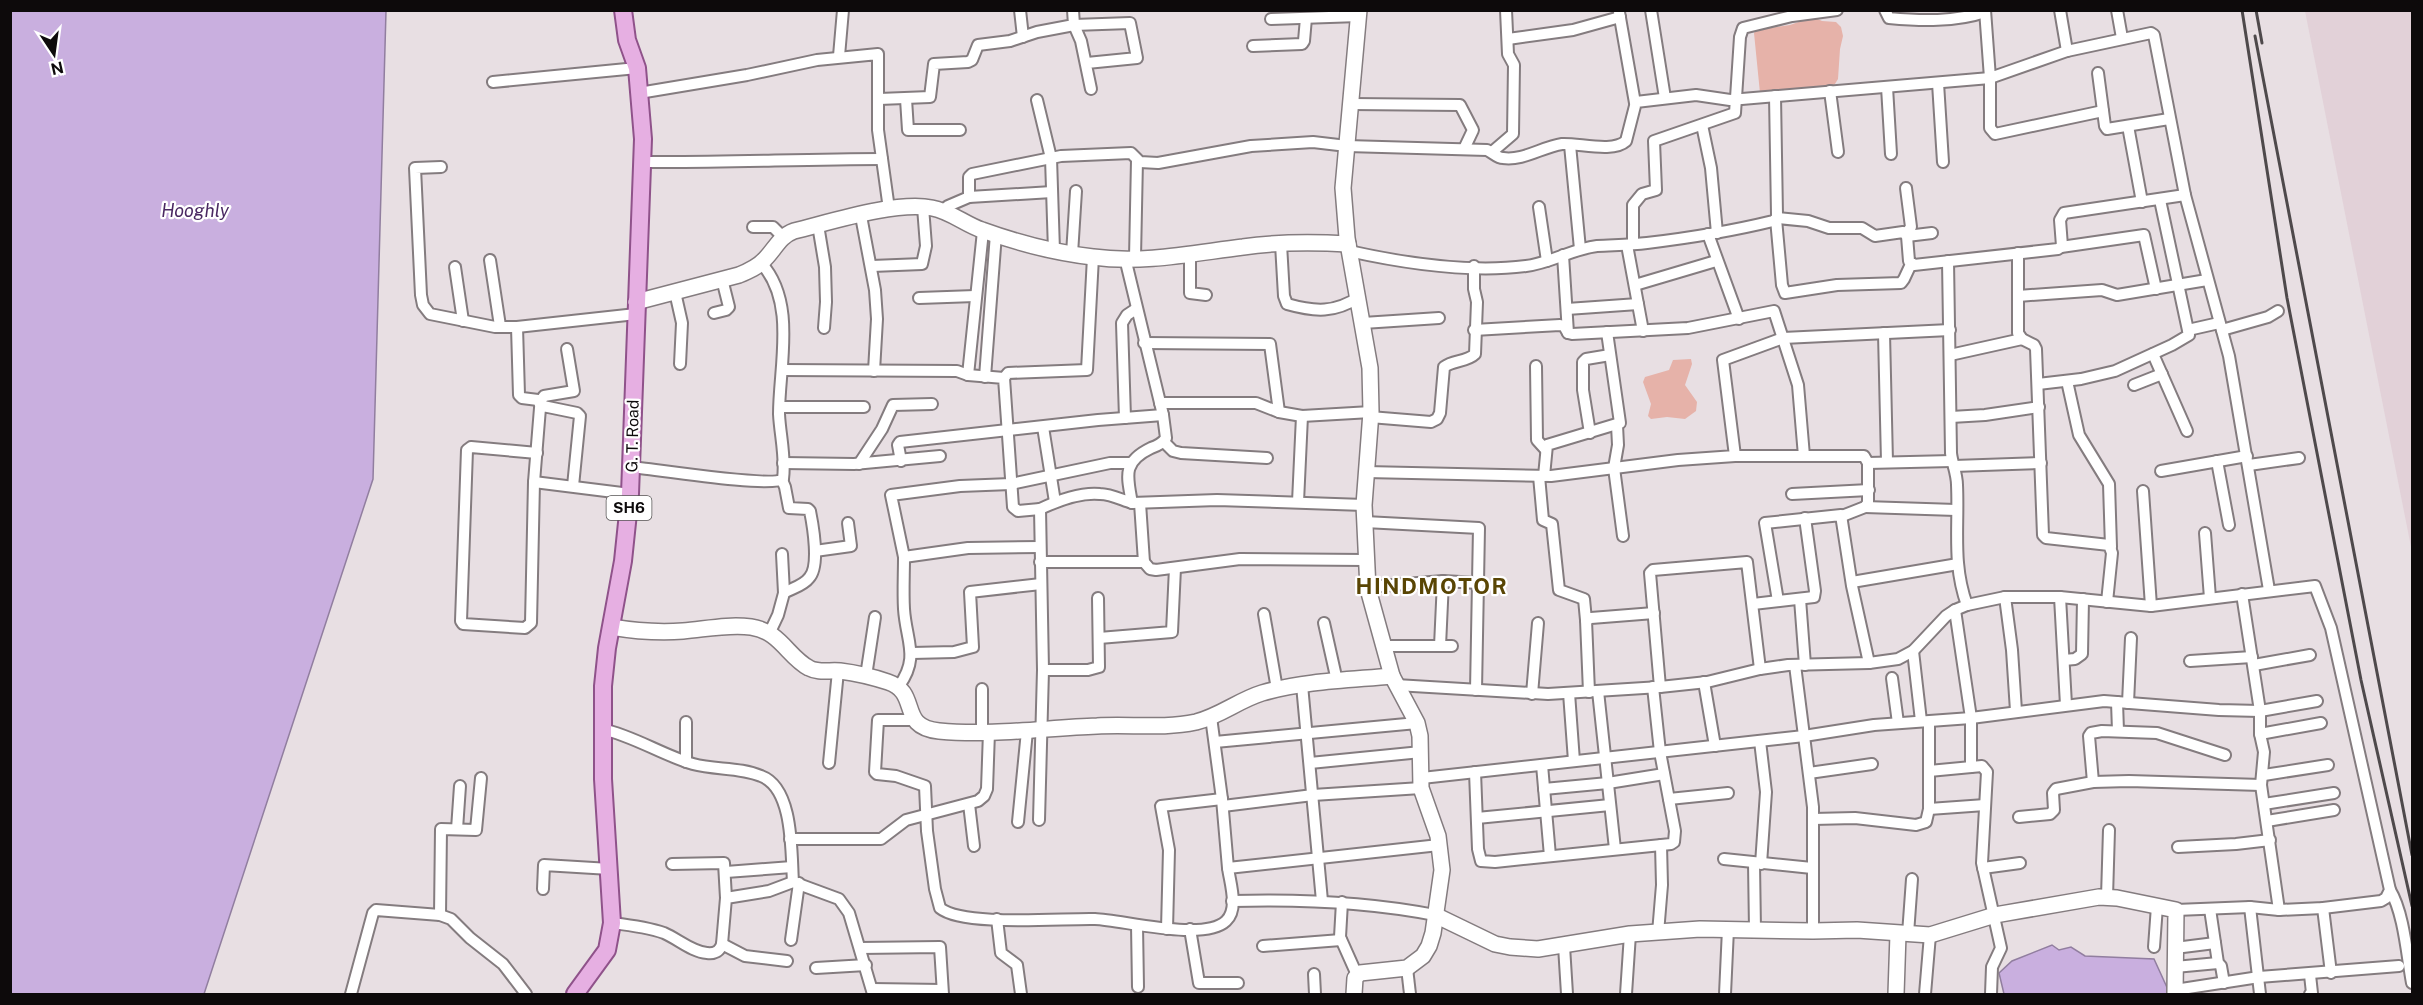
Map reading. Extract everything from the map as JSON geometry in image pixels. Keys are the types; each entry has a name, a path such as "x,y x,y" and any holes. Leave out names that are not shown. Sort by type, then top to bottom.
{"main road":[{"name":"G. T. Road","path":"575,994 608,950 612,923 603,779 604,669 623,561 630,494 642,162 642,122 637,68 627,40 623,10"}],"street":[{"path":"839,56 843,10"},
{"path":"1020,10 1023,37"},
{"path":"1073,10 1074,26 1082,41 1091,89"},
{"path":"1492,152 1513,135 1514,64 1508,54 1506,10"},
{"path":"1651,10 1665,98"},
{"path":"1643,331 1630,244 1634,203 1642,194 1656,190 1653,143 1660,138 1734,114 1740,37 1743,28 1792,13 1837,10"},
{"path":"1885,10 1889,18 1939,15 1963,18 1985,11 1990,78 1990,128 1995,134 2103,111"},
{"path":"2060,10 2067,51"},
{"path":"2117,10 2122,38"},
{"path":"1271,19 1359,14 1344,188 1348,248 1359,297 1370,368 1370,415 1364,505 1365,560 1368,587 1394,681 1406,698 1417,723 1422,783 1440,845 1442,870 1436,915 1429,946 1423,956 1407,968 1364,972 1357,975"},
{"path":"969,197 970,175 1051,158 1131,153 1144,164 1251,146 1313,142 1347,146 1487,150 1500,158 1514,158 1559,145 1598,147 1623,144 1626,141 1635,104 1619,14 1573,30 1508,39"},
{"path":"1253,46 1302,44 1306,18"},
{"path":"879,99 930,96 934,64 970,62 978,45 1006,42 1074,26 1128,22 1131,25 1137,58 1087,63"},
{"path":"1635,104 1638,101 1696,95 1735,99 1990,78 2067,51 2122,38 2151,33 2154,35 2185,195 2229,356 2269,590"},
{"path":"639,93 694,85 839,56 879,55 878,130 889,209"},
{"path":"493,82 637,68"},
{"path":"2098,73 2105,126 2108,129 2169,119"},
{"path":"1938,83 1942,162"},
{"path":"1887,87 1891,154"},
{"path":"1830,91 1838,152"},
{"path":"1775,96 1777,219 1782,285 1785,293 1837,285 1900,283 1911,264 1906,235 1911,227 1906,188"},
{"path":"906,99 908,130 960,130"},
{"path":"1037,99 1051,158 1054,251"},
{"path":"1351,104 1460,105 1473,130 1464,149"},
{"path":"1702,125 1712,168 1713,234 1716,261 1739,319"},
{"path":"2128,126 2142,202"},
{"path":"1570,145 1580,249"},
{"path":"642,162 712,164 786,159 882,159"},
{"path":"1137,160 1130,258 1136,309 1167,436 1164,442 1140,454 1130,463 1128,474 1136,503 1144,562 1152,569 1240,560 1365,560"},
{"path":"441,167 418,166 415,168 423,305 430,314 500,327 517,327 636,308 675,292 739,275 761,264 783,237 794,231 889,209 923,207 942,211 989,232 1054,251 1093,258 1190,255 1244,246 1281,244 1348,248 1378,258 1506,268 1547,261 1580,249 1713,234 1777,219 1809,222 1829,228 1862,228 1875,236 1901,232 1906,235 1932,233"},
{"path":"1072,254 1076,191"},
{"path":"942,211 969,197 1053,192"},
{"path":"2061,248 2061,214 2185,195"},
{"path":"2037,384 2110,373 2187,337 2188,330 2160,200"},
{"path":"872,266 922,264 926,246 923,207"},
{"path":"1539,207 1547,261"},
{"path":"861,216 872,266 877,319 874,370"},
{"path":"818,225 825,267 824,328"},
{"path":"753,227 773,227 783,237"},
{"path":"968,375 975,296 989,232"},
{"path":"985,377 989,232"},
{"path":"1911,264 2061,248 2143,235 2156,288"},
{"path":"1281,244 1284,296 1287,304 1319,310 1330,309 1343,307 1359,297"},
{"path":"2018,253 2018,333 2022,339 2035,346 2044,537 2111,547"},
{"path":"1190,255 1190,293 1206,295"},
{"path":"1563,255 1568,333"},
{"path":"782,370 957,371 968,375 1004,378 1011,372 1087,370 1093,258"},
{"path":"490,260 500,327"},
{"path":"1635,285 1716,261"},
{"path":"1948,261 1953,463 1958,482 1956,510 1958,564 1959,579 1966,605"},
{"path":"761,264 774,279 780,299 783,353 780,407 782,480 789,507 810,511 815,551 811,576 784,593"},
{"path":"455,267 463,321"},
{"path":"1160,403 1256,404 1279,412 1302,416 1370,415 1431,422 1437,419 1444,367 1473,356 1477,302 1474,289 1474,267"},
{"path":"714,313 729,307 722,279"},
{"path":"2018,296 2101,291 2117,295 2207,280"},
{"path":"675,292 682,323 680,364"},
{"path":"920,298 975,296"},
{"path":"1567,309 1638,304"},
{"path":"1125,418 1121,328 1124,319 1136,309"},
{"path":"1568,333 1688,328 1774,311 1798,385 1804,456"},
{"path":"2188,330 2268,317 2278,311"},
{"path":"1363,323 1439,318"},
{"path":"1474,330 1560,325 1564,326 1568,333"},
{"path":"517,327 519,395 522,398 577,413 580,416 573,486"},
{"path":"1735,456 1722,362 1727,358 1783,338 1950,330"},
{"path":"1607,332 1620,416 1620,423 1617,425 1618,445 1614,468 1623,536"},
{"path":"1884,333 1887,462"},
{"path":"1950,355 2022,339"},
{"path":"1144,343 1270,344 1279,412"},
{"path":"537,453 471,447 467,450 461,621 463,624 525,628 531,623 534,482 537,453 540,404 544,396 573,392 567,349"},
{"path":"2153,354 2187,431"},
{"path":"1590,433 1583,390 1583,362 1586,359 1610,355"},
{"path":"1536,366 1537,440 1546,450"},
{"path":"2134,385 2162,374"},
{"path":"1004,378 1014,509 1020,511 1040,509 1055,502 1098,494 1136,503 1216,500 1364,505"},
{"path":"2067,381 2079,435 2109,484 2111,547 2107,602"},
{"path":"859,464 882,429 893,405 932,404"},
{"path":"780,407 864,408"},
{"path":"1951,417 1985,415 2039,407"},
{"path":"901,460 898,445 900,442 1163,415"},
{"path":"1298,502 1302,416"},
{"path":"1615,849 1605,758 1593,691 1584,599 1558,590 1552,524 1543,520 1542,476 1546,450 1550,444 1617,425"},
{"path":"1043,427 1055,502"},
{"path":"1164,442 1173,451 1181,453 1267,458"},
{"path":"1366,472 1542,476 1678,460 1735,456 1859,455 1864,456 1868,462 1869,490 1868,503 1865,507"},
{"path":"783,463 859,464 940,456"},
{"path":"2161,471 2217,461 2299,458"},
{"path":"2217,461 2229,525"},
{"path":"1868,462 2041,463"},
{"path":"899,686 908,673 912,653 904,611 904,557 892,494 960,486 1011,484 1110,463 1130,463"},
{"path":"631,467 744,481 776,483 782,480"},
{"path":"534,482 630,494"},
{"path":"1792,494 1869,490"},
{"path":"2143,491 2151,606"},
{"path":"1778,601 1763,525 1767,522 1842,516 1865,507 1956,510"},
{"path":"1039,820 1043,730 1040,509"},
{"path":"1842,516 1852,582 1869,663"},
{"path":"1753,604 1811,598 1815,593 1805,518"},
{"path":"1365,522 1479,528 1476,690"},
{"path":"815,551 851,546 848,523"},
{"path":"2205,533 2210,598"},
{"path":"904,557 968,548 1040,547"},
{"path":"769,634 778,615 784,593 782,554"},
{"path":"1475,772 1481,861 1496,862 1671,844 1675,838 1660,752 1652,571 1745,561 1749,564 1760,669"},
{"path":"1040,562 1144,562"},
{"path":"1852,582 1958,564"},
{"path":"1099,638 1172,632 1175,568"},
{"path":"1368,587 1443,581 1478,583"},
{"path":"1440,646 1443,581"},
{"path":"912,653 954,652 974,647 969,592 1041,584"},
{"path":"611,627 655,632 735,626 758,628 769,634 807,667 866,676 899,686 905,693 915,720 925,728 938,731 1027,731 1096,726 1167,726 1211,717 1248,698 1277,689 1337,681 1394,681 1532,694 1704,682 1760,669 1869,663 1898,659 1913,651 1946,616 1955,610 1966,605 2005,597 2060,597 2151,606 2312,585 2317,587 2331,628 2390,890 2397,901 2401,916 2412,983"},
{"path":"2242,594 2260,711 2260,734 2264,753 2264,804 2279,910"},
{"path":"2005,597 2012,650 2016,711"},
{"path":"2060,597 2066,705"},
{"path":"1043,670 1097,669 1099,666 1098,598"},
{"path":"1800,599 1800,665 1804,736 1813,819 1813,931"},
{"path":"2064,660 2075,659 2082,654 2083,599"},
{"path":"1955,610 1971,718 1971,767"},
{"path":"1586,620 1654,613"},
{"path":"1264,614 1277,689"},
{"path":"866,676 875,616"},
{"path":"1324,623 1337,681"},
{"path":"1532,694 1538,623"},
{"path":"2118,731 2131,638"},
{"path":"1384,646 1452,646"},
{"path":"1813,819 1856,818 1916,825 1926,822 1929,809 1929,771 1925,722 1913,651"},
{"path":"2190,661 2253,661 2310,655"},
{"path":"829,763 838,671"},
{"path":"1892,678 1898,723"},
{"path":"1704,682 1715,746"},
{"path":"1302,685 1322,901"},
{"path":"790,839 881,839 906,820 982,799 986,792 986,732 982,689"},
{"path":"1569,693 1574,761"},
{"path":"1167,929 1169,850 1161,806 1313,795 1422,783 1475,772 1804,736 1898,723 1971,718 2104,701 2260,711 2317,701"},
{"path":"915,720 878,720 875,772 924,785 935,890 940,908 949,913 979,919 1097,919 1167,929 1201,929 1222,924 1230,915 1232,901 1223,802 1211,717"},
{"path":"686,722 686,762"},
{"path":"1215,742 1417,723"},
{"path":"2260,734 2321,723"},
{"path":"602,729 625,735 686,762 756,774 769,781 783,801 788,820 792,867 796,882 791,940"},
{"path":"1018,822 1027,731"},
{"path":"2093,782 2090,734 2118,731 2157,733 2225,755"},
{"path":"1755,930 1757,863 1766,792 1760,741"},
{"path":"1310,763 1421,752"},
{"path":"1809,773 1872,764"},
{"path":"1542,765 1550,856"},
{"path":"2019,817 2050,814 2054,810 2056,789 2093,782 2263,780 2328,765"},
{"path":"1929,771 1982,766 1986,769 1983,868 2001,948 1992,967 1991,994"},
{"path":"1544,789 1608,783 1664,774"},
{"path":"440,915 441,829 476,830 481,778"},
{"path":"457,829 460,786"},
{"path":"1669,799 1728,793"},
{"path":"2264,804 2334,793"},
{"path":"969,804 974,846"},
{"path":"1477,818 1610,805"},
{"path":"1929,809 1985,805"},
{"path":"2267,821 2334,810"},
{"path":"2107,897 2109,830"},
{"path":"2178,847 2270,840"},
{"path":"1228,868 1440,845"},
{"path":"1658,933 1662,885 1661,845"},
{"path":"1724,860 1812,867"},
{"path":"612,923 656,930 706,953 717,952 722,944 726,898 724,862 672,864"},
{"path":"1983,868 2020,863"},
{"path":"543,889 544,865 610,869"},
{"path":"726,872 792,867"},
{"path":"1896,994 1912,879"},
{"path":"726,898 769,891 796,882 833,896 844,904 866,965 873,992 942,992 940,947 860,948"},
{"path":"1232,901 1342,902 1436,915 1495,944 1525,949 1564,946 1630,934 1728,929 1857,930 1930,935 1995,915 2091,898 2107,897 2176,910 2250,907 2279,910 2323,908 2381,901 2386,898 2390,890"},
{"path":"1342,902 1341,939 1357,975 1354,994"},
{"path":"2154,947 2157,906"},
{"path":"2250,907 2260,994"},
{"path":"2323,908 2331,973"},
{"path":"2210,909 2218,963 2221,966 2224,983"},
{"path":"351,994 376,910 440,915 455,922 470,938 498,959 526,994"},
{"path":"2176,910 2175,992 2259,977 2310,975 2399,966"},
{"path":"997,919 1001,953 1017,966 1021,994"},
{"path":"1137,925 1138,987"},
{"path":"1190,929 1199,983 1238,983"},
{"path":"1725,994 1728,929"},
{"path":"1626,994 1630,934"},
{"path":"1925,994 1930,935"},
{"path":"1263,946 1341,939"},
{"path":"2175,948 2215,942"},
{"path":"722,944 745,956 787,961"},
{"path":"1564,946 1567,994"},
{"path":"2175,967 2218,963"},
{"path":"816,968 866,965"},
{"path":"1407,968 1410,994"},
{"path":"1314,974 1315,994"},
{"path":"2310,975 2312,993 2310,994"}],"shaded area":[{"path":"2305,11 2412,11 2412,552"},
{"path":"1813,17 1822,21 1836,22 1841,27 1843,36 1838,79 1833,87 1760,93 1754,33 1756,30 1790,25"},
{"path":"1691,359 1692,364 1685,385 1697,402 1696,411 1685,419 1667,417 1651,419 1648,416 1651,404 1643,382 1645,377 1669,370 1673,360"}],"water":[{"name":"Hooghly","path":"10,11 386,11 373,479 204,994 11,994"},
{"path":"2052,945 2059,950 2071,947 2085,956 2154,959 2170,994 2004,994 1999,973 2012,961"}],"railway":[{"path":"2242,10 2287,298 2361,680 2412,906"},
{"path":"2256,10 2262,43"},
{"path":"2255,36 2412,855"}],"district":[{"name":"HINDMOTOR","path":"1432,586"}]}
